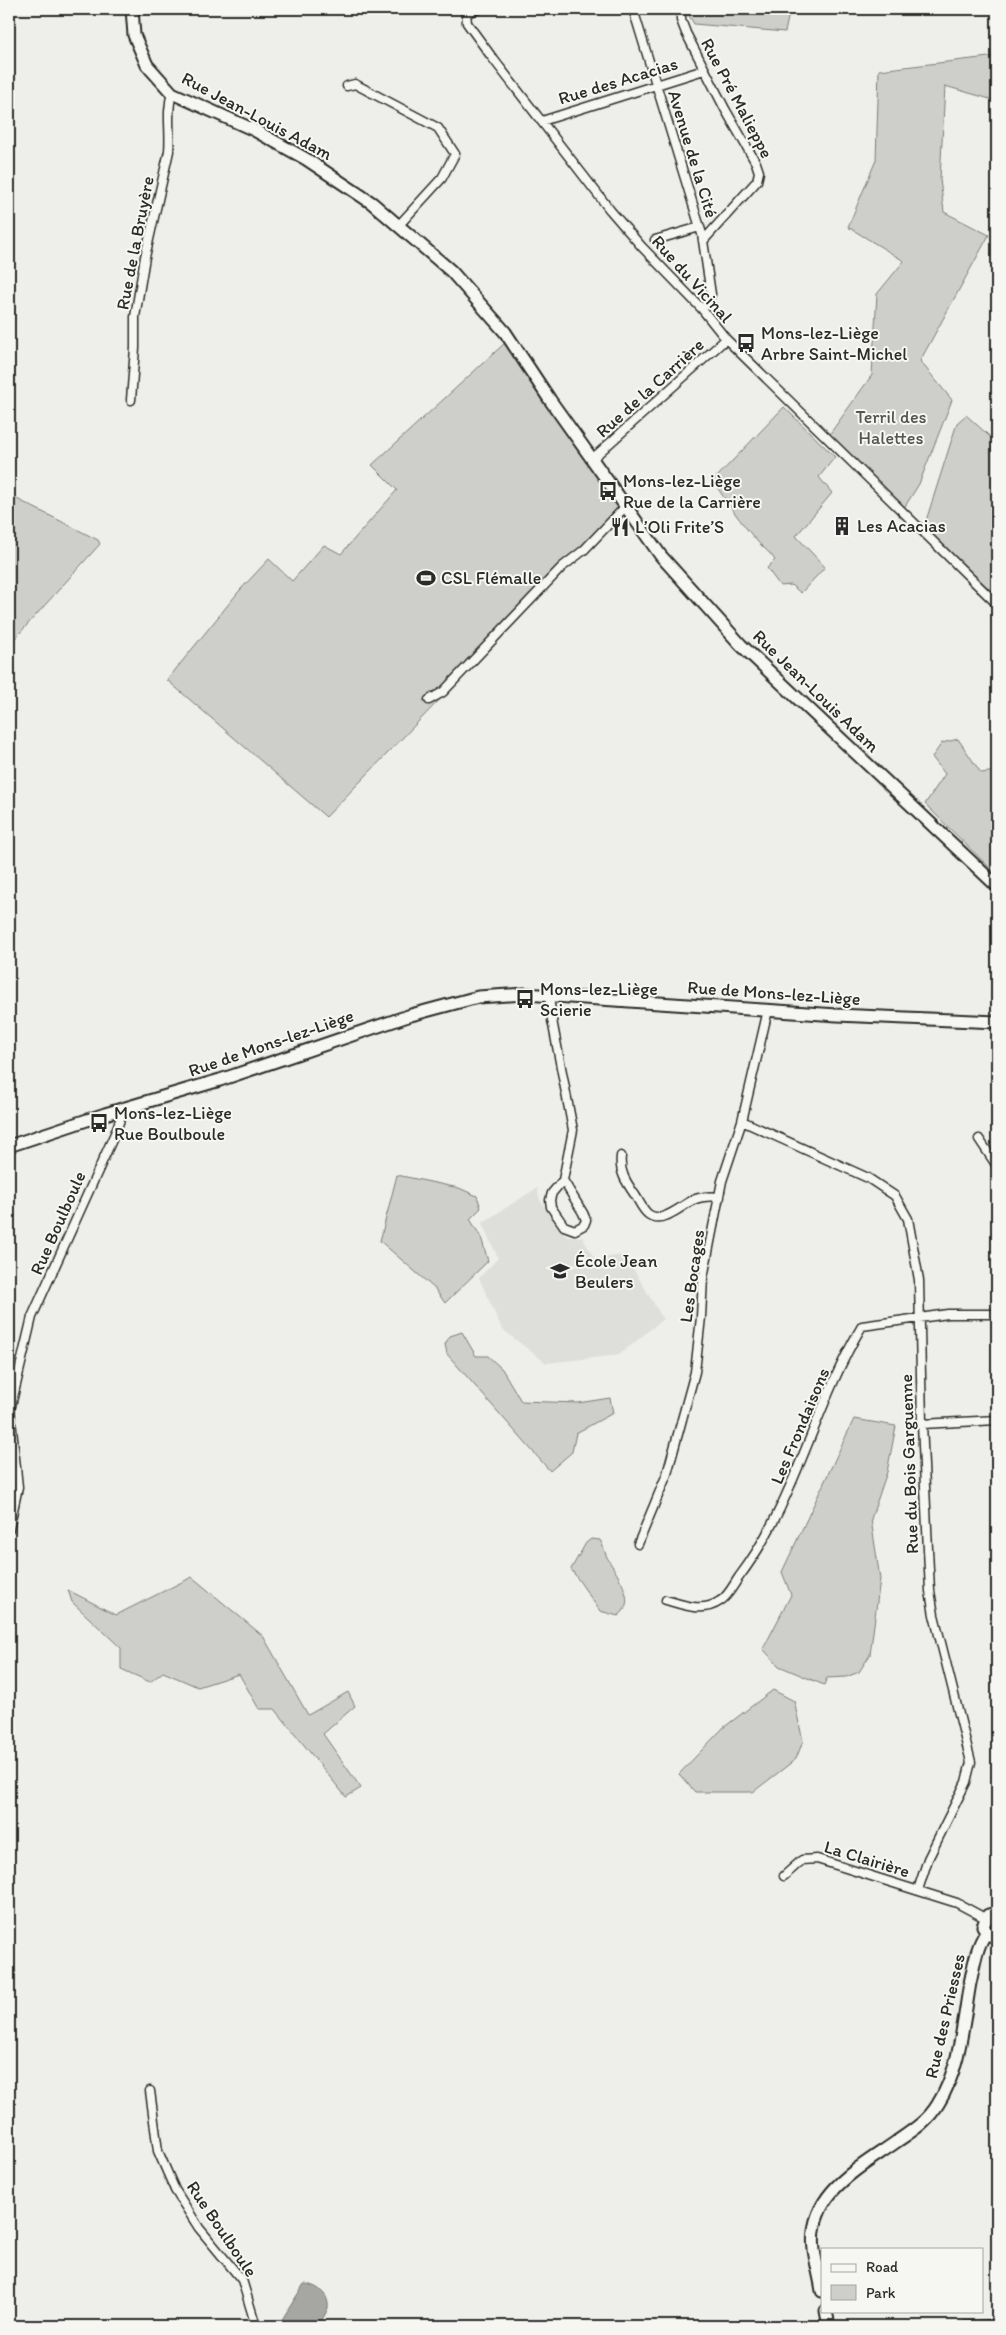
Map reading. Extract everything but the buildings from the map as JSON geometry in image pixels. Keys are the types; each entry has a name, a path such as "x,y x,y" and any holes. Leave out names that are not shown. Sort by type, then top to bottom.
{"street":[{"name":"Rue Jean-Louis Adam","path":"132,9 134,34 147,65 172,93 254,130 306,159 372,203 451,271 505,332 661,556 741,645 997,886"},
{"path":"465,11 479,9"},
{"name":"Avenue de la Cité","path":"633,9 700,227 711,294 707,304 702,309"},
{"name":"Rue Pré Malieppe","path":"681,9 683,26 704,70 756,163 759,172 754,186 703,241"},
{"name":"Rue du Vicinal","path":"465,11 467,23 473,32 628,232 702,309 726,339 997,604"},
{"name":"Rue des Acacias","path":"542,120 704,70"},
{"path":"347,86 356,84 438,128 455,154 442,178 399,225"},
{"name":"Rue de la Bruyère","path":"131,400 135,318 145,257 169,151 171,133 168,120 169,103 172,93"},
{"name":"Rue du Vicinal","path":"655,240 700,227"},
{"name":"Rue de la Carrière","path":"592,459 726,339"},
{"path":"429,700 443,692 562,567 584,550 626,506"},
{"name":"Rue de Mons-lez-Liège","path":"9,1146 124,1108 220,1080 411,1015 478,998 525,994 768,1010 997,1022"},
{"path":"549,996 573,1130 563,1180 552,1192 550,1204 564,1226 575,1230 584,1225 585,1217 563,1180"},
{"name":"Les Bocages","path":"638,1544 666,1474 695,1372 702,1317 703,1278 722,1181 742,1121 768,1010"},
{"name":"Rue Boulboule","path":"9,1529 18,1487 10,1410 32,1317 124,1108"},
{"name":"Rue du Bois Garguenne","path":"742,1121 868,1178 894,1196 908,1220 919,1280 926,1551 932,1605 971,1762 966,1782 928,1859 918,1890"},
{"path":"979,1139 997,1166"},
{"path":"622,1156 621,1166 624,1177 650,1216 661,1217 694,1200 707,1196 720,1197"},
{"name":"Les Frondaisons","path":"666,1600 698,1608 721,1601 751,1562 782,1508 834,1382 849,1348 862,1326 948,1314 997,1314"},
{"path":"922,1424 997,1420"},
{"name":"La Clairière","path":"784,1876 797,1863 812,1858 957,1903 985,1918"},
{"path":"992,1934 983,1926 985,1918 991,1913 997,1913"},
{"name":"Rue des Priesses","path":"821,2286 814,2248 816,2223 823,2202 843,2180 923,2123 938,2104 952,2076 975,1960 982,1939 992,1934"},
{"name":"Rue Boulboule","path":"150,2091 158,2151 176,2190 199,2228 242,2280 256,2326"},
{"path":"826,2312 829,2326"},
{"path":"965,2326 997,2324"}],"shaded area":[{"name":"École Jean Beulers","path":"537,1188 540,1200 558,1227 567,1236 582,1237 597,1263 608,1257 625,1255 663,1319 619,1355 546,1363 502,1329 479,1278 498,1258 482,1223"},
{"path":"304,2284 317,2288 327,2298 328,2308 322,2320 318,2326 278,2326"}],"green space":[{"path":"685,9 790,9 785,32 694,24"},
{"name":"Terril des Halettes","path":"997,56 997,101 945,86 940,179 944,212 989,235 920,361 952,400 919,484 904,508 829,435 872,375 877,294 904,261 848,227 876,160 879,70"},
{"name":"CSL Flémalle","path":"506,342 625,513 585,555 567,568 326,817 167,680 240,590 269,559 292,581 324,545 341,554 397,490 372,465"},
{"path":"784,407 835,457 819,477 832,493 796,536 825,567 801,593 791,585 780,586 767,568 775,560 745,527 713,481"},
{"name":"Terril des Halettes","path":"966,415 997,443 997,597 924,527 957,423"},
{"path":"9,495 98,540 100,544 9,645"},
{"path":"958,739 981,773 997,771 997,875 925,804 945,774 932,757 942,743"},
{"path":"397,1175 459,1188 477,1196 481,1208 470,1219 481,1237 488,1261 445,1303 435,1289 380,1241"},
{"path":"462,1332 476,1356 488,1356 502,1369 521,1401 578,1403 610,1398 613,1413 576,1433 572,1452 550,1471 447,1354 445,1344 450,1336"},
{"path":"854,1419 896,1426 887,1472 871,1519 880,1579 870,1655 859,1672 846,1677 827,1678 824,1685 779,1666 763,1649 791,1595 782,1572"},
{"path":"591,1539 600,1540 623,1586 627,1603 624,1610 618,1616 600,1611 571,1569 586,1543"},
{"path":"192,1577 263,1636 308,1715 348,1692 355,1706 323,1734 361,1788 346,1797 275,1709 259,1709 239,1674 198,1687 163,1672 150,1682 121,1669 121,1648 72,1602 68,1590 116,1615"},
{"path":"773,1690 794,1701 803,1741 796,1759 753,1792 695,1792 679,1774 723,1728"}],"place":[{"name":"Mons-lez-Liège Arbre Saint-Michel","path":"746,343"},
{"name":"Mons-lez-Liège Rue de la Carrière","path":"608,491"},
{"name":"Les Acacias","path":"842,526"},
{"name":"L’Oli Frite’S","path":"620,527"},
{"name":"CSL Flémalle","path":"426,578"},
{"name":"Mons-lez-Liège Scierie","path":"525,999"},
{"name":"Mons-lez-Liège Rue Boulboule","path":"99,1123"},
{"name":"École Jean Beulers","path":"560,1271"}]}
